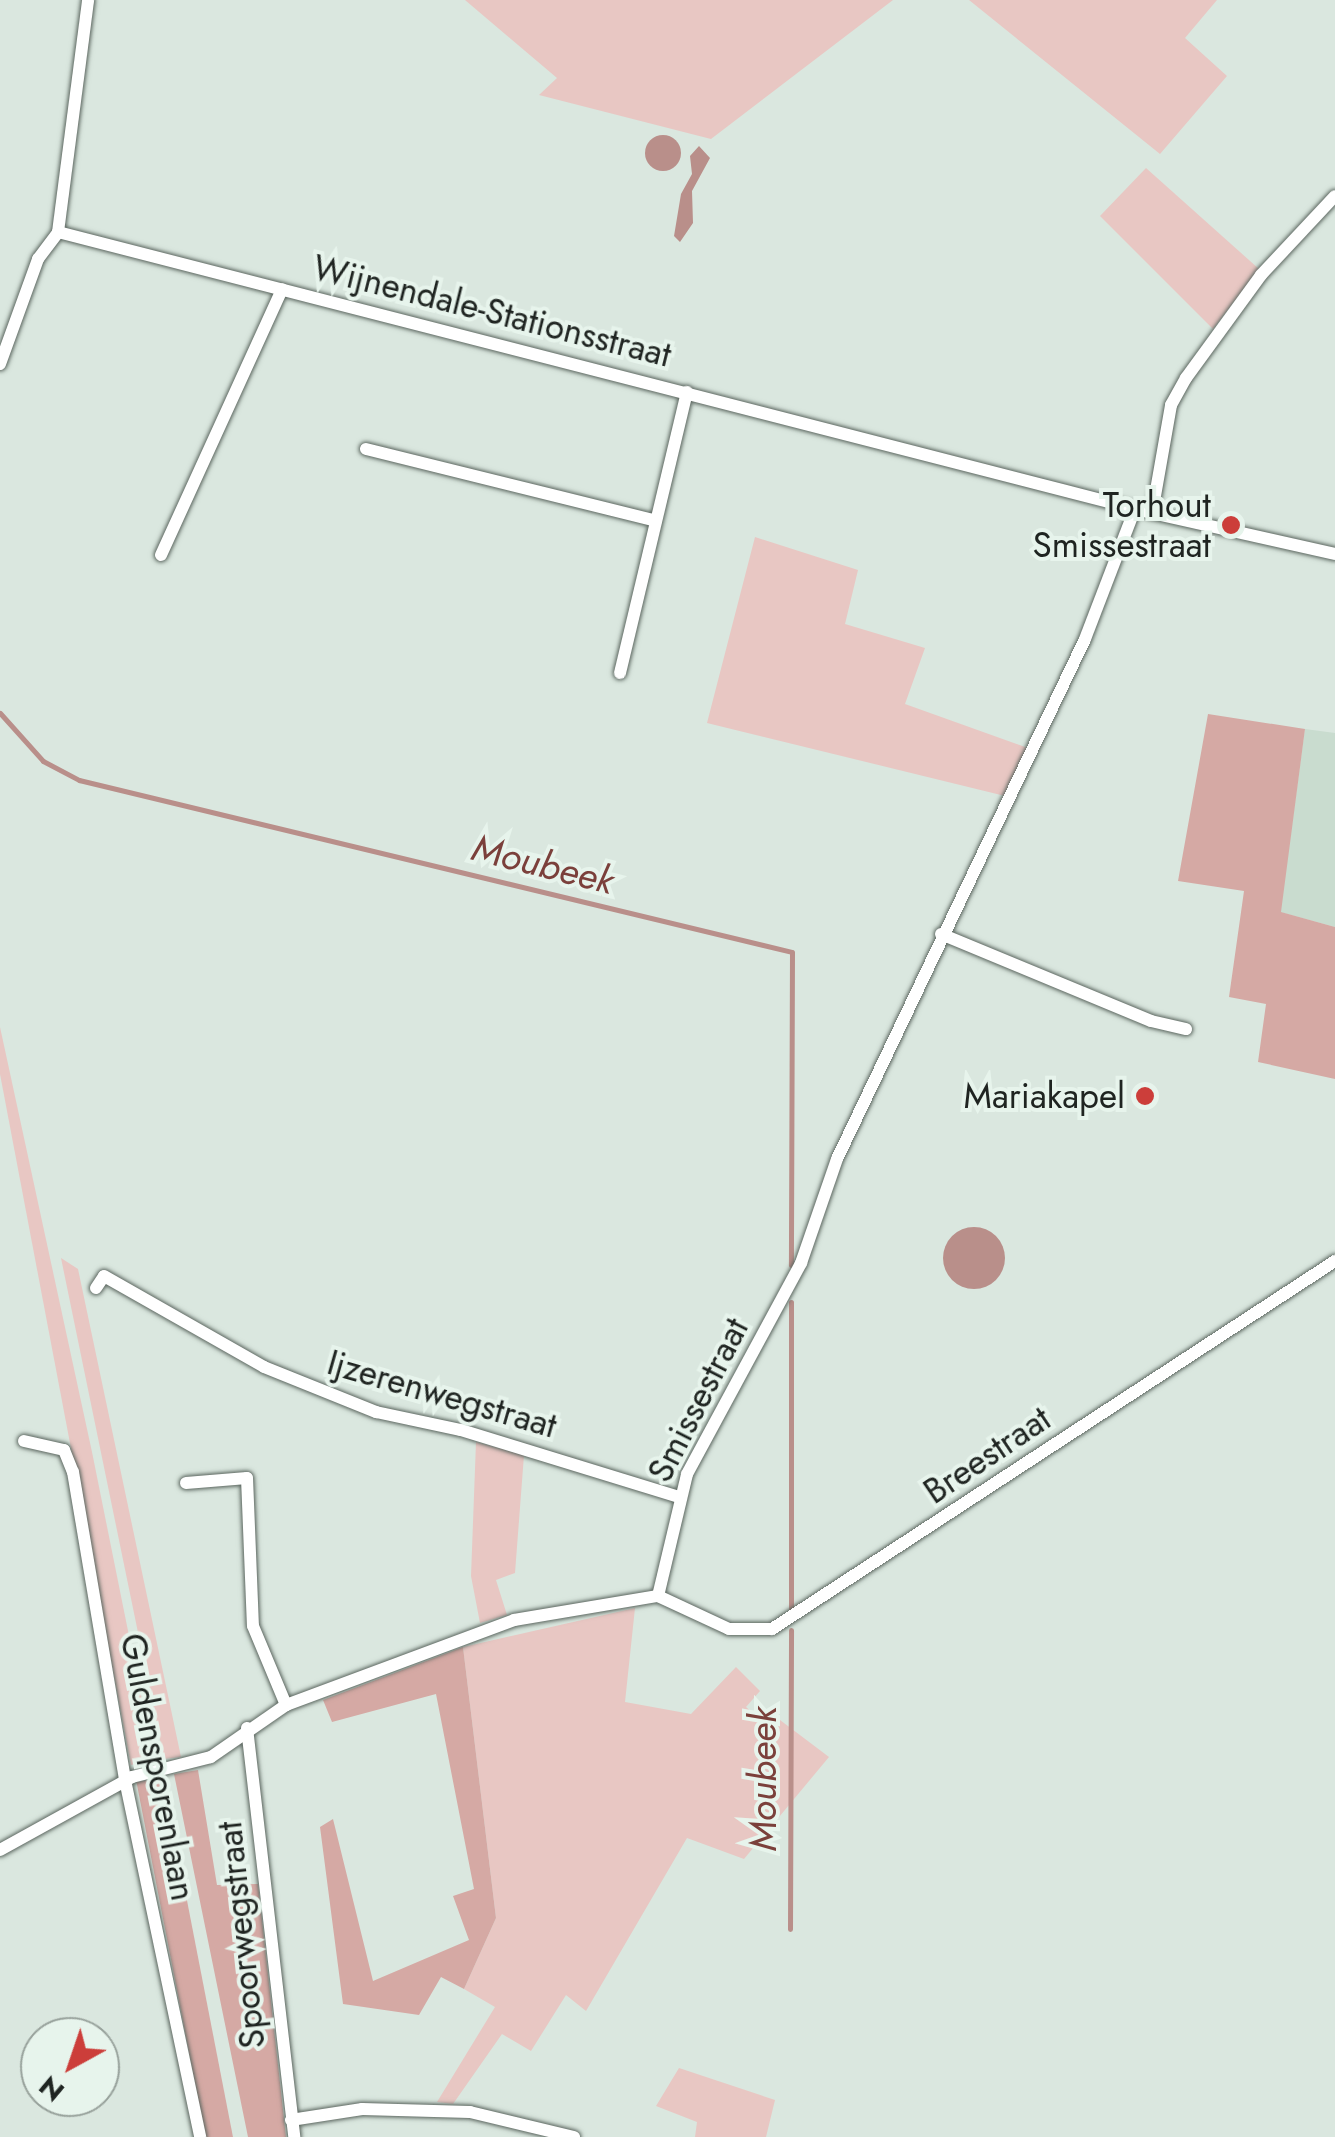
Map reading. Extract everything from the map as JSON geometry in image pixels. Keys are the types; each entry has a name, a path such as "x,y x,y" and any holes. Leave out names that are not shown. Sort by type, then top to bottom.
{"street":[{"path":"0,364 38,259 58,232 88,0"},
{"path":"1152,513 1171,405 1186,378 1261,275 1335,196"},
{"name":"Wijnendale-Stationsstraat","path":"58,232 1135,509 1335,554"},
{"name":"Wijnendale-Stationsstraat","path":"161,555 282,289"},
{"name":"Wijnendale-Stationsstraat","path":"620,673 653,520 687,392"},
{"path":"366,449 653,520"},
{"name":"Smissestraat","path":"658,1596 680,1497 801,1263 838,1159 940,934 1086,639 1135,509"},
{"path":"940,934 1151,1022 1186,1029"},
{"name":"Breestraat","path":"658,1596 729,1629 757,1632 784,1623 1335,1261"},
{"name":"Ijzerenwegstraat","path":"96,1288 104,1276 264,1367 376,1412 461,1430 680,1497"},
{"name":"Guldensporenlaan","path":"24,1442 64,1450 73,1472 128,1778 200,2137"},
{"path":"186,1483 247,1478 252,1626 286,1705"},
{"path":"0,1850 128,1778 197,1763 286,1705 514,1620 658,1596"},
{"name":"Spoorwegstraat","path":"247,1728 294,2137"},
{"path":"291,2120 362,2109 470,2112 574,2137"}],"shaded area":[{"path":"465,0 893,0 711,139 539,95 557,78"},
{"path":"969,0 1217,0 1185,38 1227,76 1160,154"},
{"path":"663,135 676,140 681,153 676,166 663,171 650,166 645,153 650,140"},
{"path":"699,146 710,158 692,191 693,223 680,242 674,236 681,194 692,174 690,156"},
{"path":"1146,168 1259,269 1213,329 1100,216"},
{"path":"755,537 858,570 845,624 925,648 905,704 1028,748 1005,796 707,723"},
{"path":"1208,714 1305,729 1281,912 1335,927 1335,1079 1258,1062 1266,1004 1229,997 1244,891 1178,881"},
{"path":"1305,729 1335,733 1335,927 1280,912"},
{"path":"0,1027 154,1760 131,1765 0,1074"},
{"path":"974,1227 996,1236 1005,1258 996,1280 974,1289 952,1280 943,1258 952,1236"},
{"path":"61,1258 78,1269 181,1757 164,1759"},
{"path":"476,1442 524,1455 515,1573 496,1580 507,1615 480,1623 471,1576"},
{"path":"635,1608 625,1702 691,1714 736,1667 760,1691 746,1707 771,1730 780,1720 829,1757 744,1859 687,1838 586,2011 566,1995 531,2051 502,2034 453,2104 437,2102 495,2007 464,1989 496,1918 463,1647"},
{"path":"463,1647 496,1918 464,1989 441,1977 419,2015 343,2004 320,1827 333,1819 373,1981 469,1940 453,1896 474,1889 436,1694 332,1722 323,1700"},
{"path":"198,1770 217,1885 258,1884 286,2137 248,2137 174,1774"},
{"path":"163,1777 233,2137 205,2137 136,1782"},
{"path":"679,2068 775,2100 766,2137 695,2137 697,2122 656,2106"}],"waterway":[{"name":"Moubeek","path":"0,713 43,761 79,780 792,952 791,1265"},
{"name":"Moubeek","path":"791,1302 791,1609"},
{"name":"Moubeek","path":"790,1929 791,1630"}],"place":[{"name":"Torhout Smissestraat","path":"1231,525"},
{"name":"Mariakapel","path":"1145,1096"}]}
